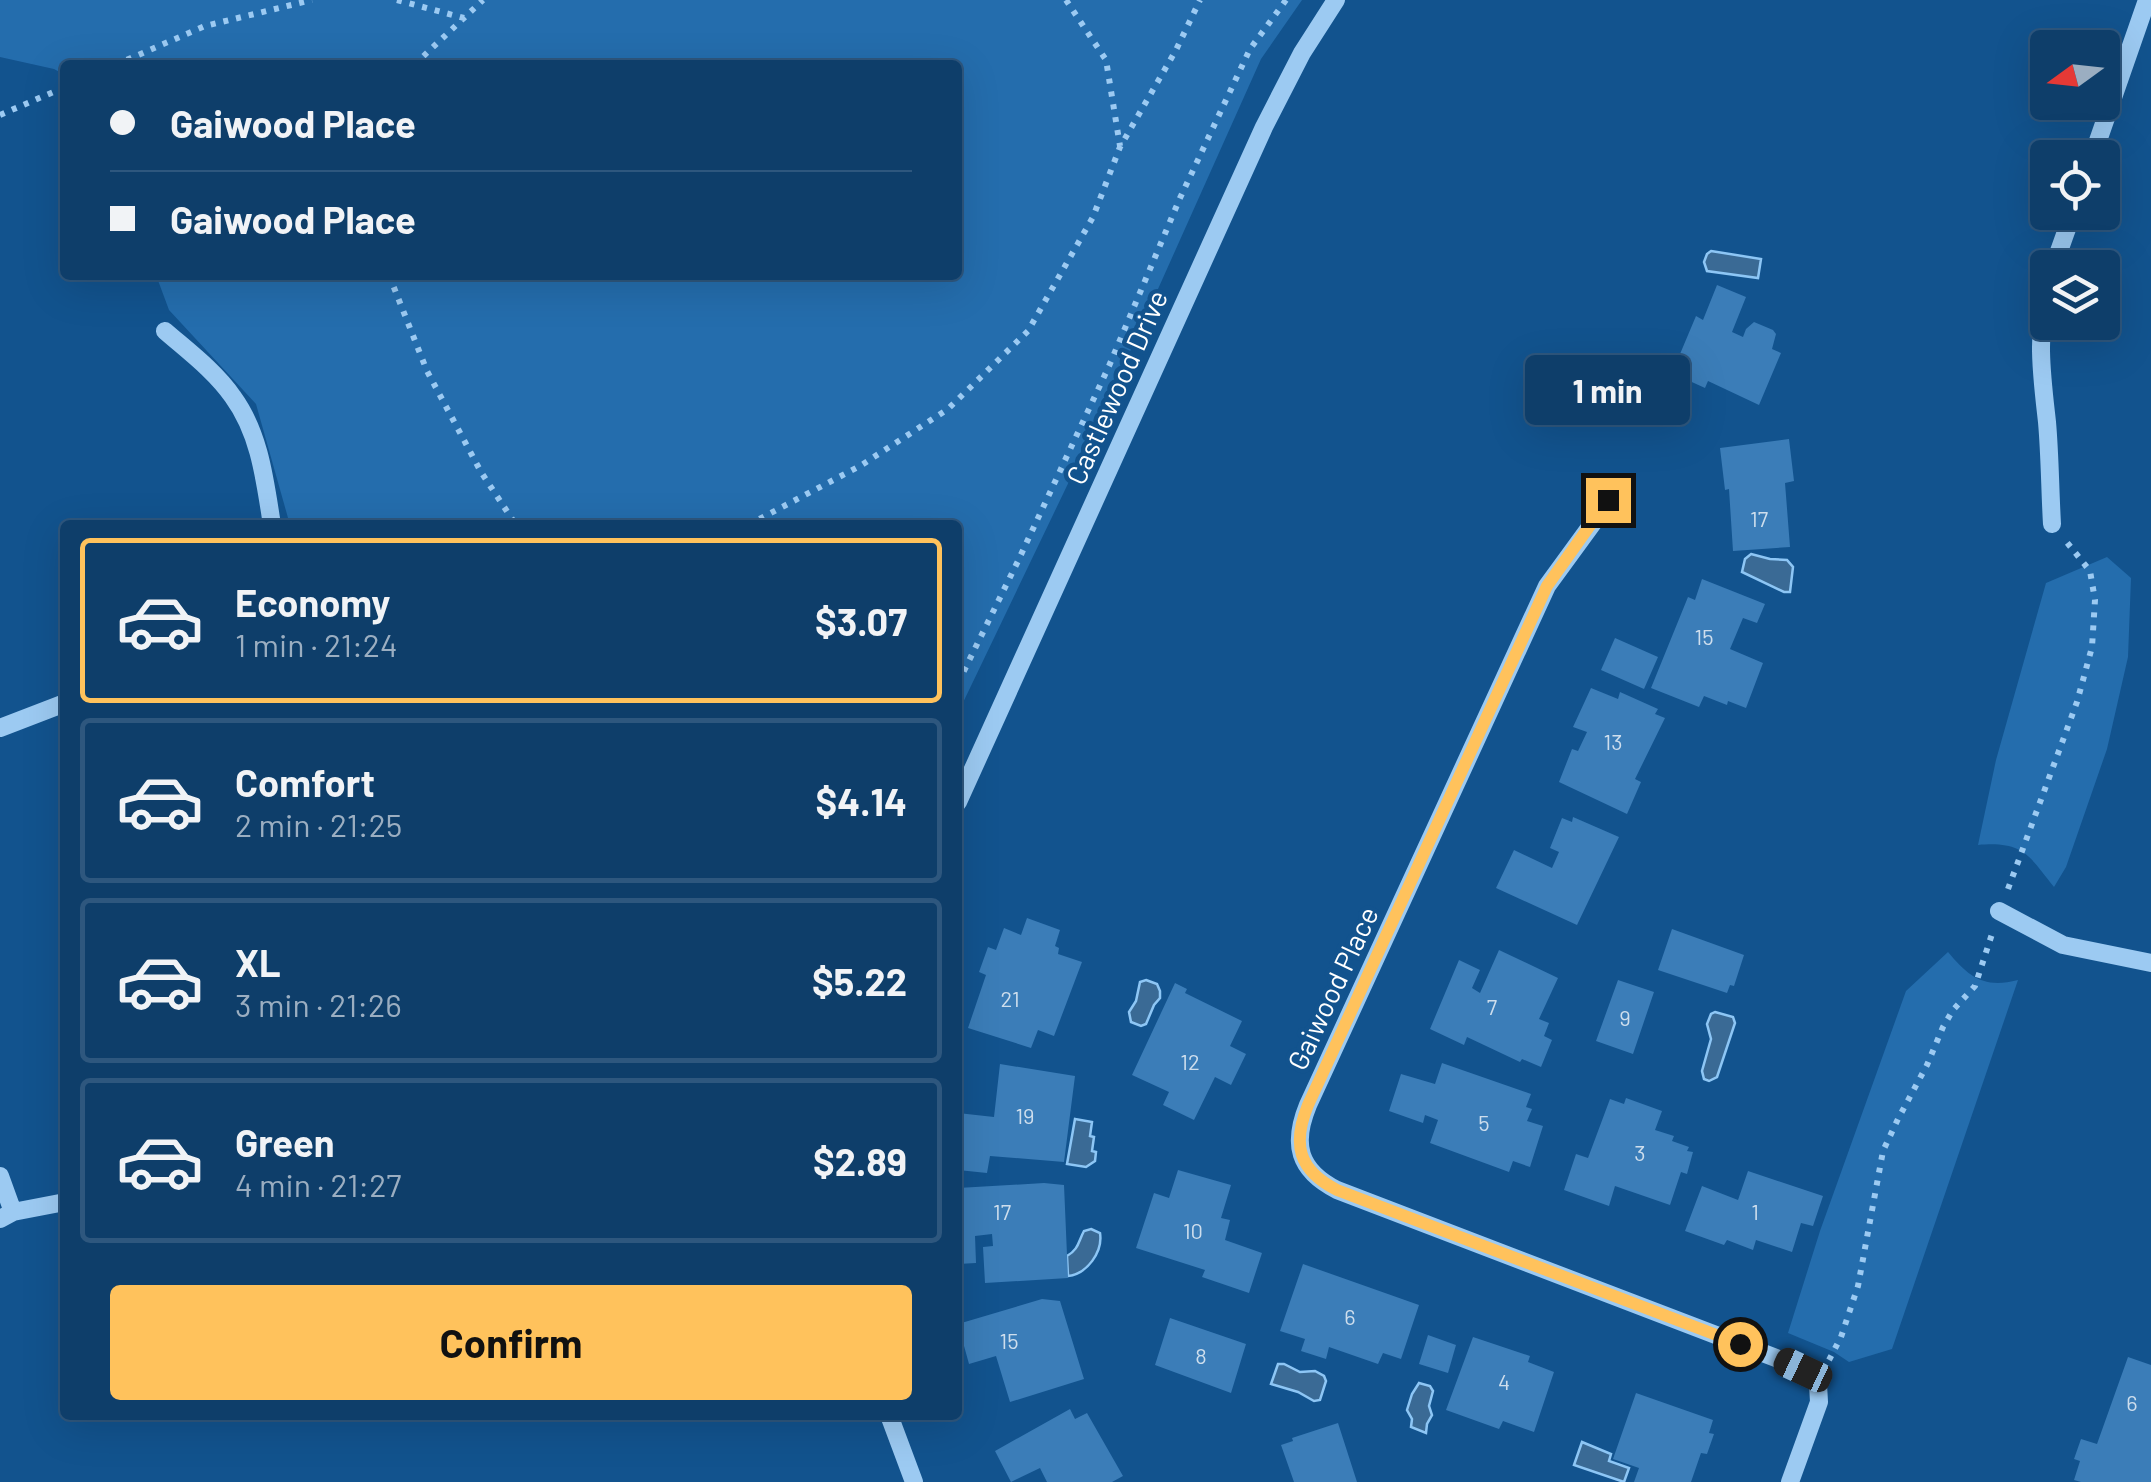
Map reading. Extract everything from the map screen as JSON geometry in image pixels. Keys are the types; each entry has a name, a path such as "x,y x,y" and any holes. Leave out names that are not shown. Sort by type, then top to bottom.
{"street":[{"name":"Castlewood Drive","path":"962,793 1264,127 1336,0"},
{"path":"2098,140 2147,0"},
{"path":"165,330 218,378 241,410 261,460 271,520"},
{"path":"2041,340 2052,524"},
{"name":"Gaiwood Place","path":"1608,500 1547,586 1301,1122 1298,1138 1302,1156 1320,1182 1337,1190 1776,1358 1803,1370 1818,1384"},
{"path":"0,728 60,705"},
{"path":"2000,911 2063,945 2151,963"},
{"path":"0,1176 6,1216 60,1203"},
{"path":"1790,1482 1819,1402 1818,1384"},
{"path":"890,1420 914,1482"}],"path":[{"path":"126,60 204,26 312,0"},
{"path":"398,0 466,18"},
{"path":"420,60 483,0"},
{"path":"1066,0 1106,60 1120,147"},
{"path":"757,520 860,466 948,409 1028,331 1093,217 1120,147 1200,0"},
{"path":"962,675 1108,366 1242,64 1286,0"},
{"path":"0,115 60,88"},
{"path":"392,280 427,371 481,472 513,520"},
{"path":"1818,1384 1841,1337 1858,1286 1883,1151 1943,1027 1975,986 2077,702 2092,647 2095,600 2090,570 2052,524"}],"shaded area":[{"path":"0,0 1302,0 1261,59 1111,394 962,705 962,520 289,520 256,404 169,310 158,280 962,280 962,60 60,60 60,72 0,57"},
{"path":"1711,251 1761,259 1758,278 1707,271 1704,262"},
{"path":"1751,554 1787,560 1793,567 1790,592 1742,572 1745,559"},
{"path":"2107,557 2131,578 2128,657 2107,749 2066,867 2054,887 2016,848 1978,845 1996,760 2046,583"},
{"path":"1948,952 1978,979 1996,983 2018,980 1892,1349 1849,1362 1788,1333 1820,1231 1906,991"},
{"path":"1140,982 1157,984 1160,998 1146,1024 1141,1026 1131,1022 1129,1012"},
{"path":"1715,1012 1733,1017 1735,1023 1717,1077 1709,1081 1702,1071 1711,1039 1707,1024"},
{"path":"1075,1119 1092,1122 1090,1136 1094,1137 1095,1161 1086,1167 1067,1164"},
{"path":"1084,1231 1100,1233 1096,1254 1087,1267 1068,1276 1067,1256"},
{"path":"1278,1364 1324,1376 1320,1400 1271,1384"},
{"path":"1419,1383 1433,1391 1426,1433 1411,1427 1407,1410"},
{"path":"1582,1442 1611,1454 1609,1461 1629,1468 1624,1482 1574,1465"}],"building":[{"path":"1717,285 1746,297 1732,332 1743,337 1754,322 1776,334 1772,349 1781,353 1759,405 1708,381 1705,388 1672,373 1696,316 1703,320"},
{"path":"1789,439 1794,481 1785,483 1790,547 1733,551 1729,489 1725,490 1720,448"},
{"path":"1702,579 1765,604 1757,623 1743,618 1730,649 1763,663 1746,708 1704,696 1699,707 1651,688 1688,597 1695,600"},
{"path":"1615,638 1658,657 1644,689 1601,670"},
{"path":"1591,688 1618,699 1620,692 1658,709 1655,714 1665,718 1635,779 1641,782 1627,814 1559,782 1572,749 1578,751 1587,732 1573,727"},
{"path":"1573,817 1619,837 1577,925 1496,888 1514,850 1552,868 1559,852 1550,848 1562,818 1572,822"},
{"path":"1027,918 1060,930 1055,946 1059,948 1058,954 1082,962 1054,1036 1038,1030 1031,1048 968,1028 986,975 979,972 988,947 996,950 1004,928 1021,935"},
{"path":"1672,929 1744,955 1734,986 1730,985 1727,993 1658,970"},
{"path":"1499,950 1558,978 1539,1019 1549,1023 1544,1036 1552,1040 1541,1067 1522,1059 1520,1062 1467,1037 1464,1045 1430,1029 1459,960 1480,970 1472,988 1480,993"},
{"path":"1618,980 1654,992 1633,1054 1596,1041"},
{"path":"1175,983 1187,989 1185,993 1242,1021 1230,1046 1246,1054 1231,1085 1215,1077 1194,1120 1163,1105 1169,1092 1132,1075"},
{"path":"1442,1063 1531,1094 1526,1107 1532,1109 1527,1121 1543,1126 1530,1167 1513,1161 1509,1172 1430,1143 1438,1120 1425,1115 1423,1123 1389,1111 1401,1074 1435,1084"},
{"path":"1000,1064 1075,1076 1064,1162 990,1156 987,1173 962,1170 962,1113 994,1117"},
{"path":"1626,1098 1662,1111 1655,1130 1674,1136 1672,1141 1693,1152 1687,1174 1681,1172 1670,1205 1615,1186 1609,1206 1564,1190 1576,1154 1588,1158 1610,1099 1624,1104"},
{"path":"1178,1170 1231,1185 1221,1218 1230,1220 1225,1240 1262,1253 1249,1293 1202,1277 1205,1270 1136,1248 1154,1193 1169,1198"},
{"path":"1748,1171 1823,1196 1813,1226 1801,1223 1792,1252 1756,1240 1753,1250 1727,1240 1724,1245 1685,1231 1702,1186 1738,1200"},
{"path":"1064,1185 1068,1278 985,1283 983,1247 993,1246 992,1234 975,1236 976,1263 962,1264 962,1188"},
{"path":"1303,1264 1419,1305 1401,1359 1383,1353 1378,1364 1329,1347 1326,1359 1301,1351 1305,1339 1280,1331"},
{"path":"1042,1299 1060,1301 1084,1379 1010,1402 996,1356 969,1364 962,1323"},
{"path":"1170,1318 1246,1344 1231,1393 1155,1365"},
{"path":"1428,1335 1456,1345 1448,1373 1419,1364"},
{"path":"1473,1337 1530,1356 1528,1362 1554,1372 1534,1432 1503,1421 1499,1429 1446,1410"},
{"path":"2128,1357 2151,1365 2151,1482 2074,1480 2080,1461 2074,1459 2081,1439 2097,1444"},
{"path":"1636,1393 1713,1420 1709,1433 1714,1434 1707,1454 1701,1453 1691,1482 1634,1482 1639,1468 1613,1459"},
{"path":"1070,1409 1075,1419 1087,1413 1123,1476 1112,1482 1047,1482 1040,1468 1011,1482 995,1451"},
{"path":"1338,1423 1357,1482 1294,1482 1281,1445"}],"route":[{"path":"1608,500 1547,586 1308,1105 1298,1138 1309,1170 1320,1182 1337,1190 1740,1344"}]}
